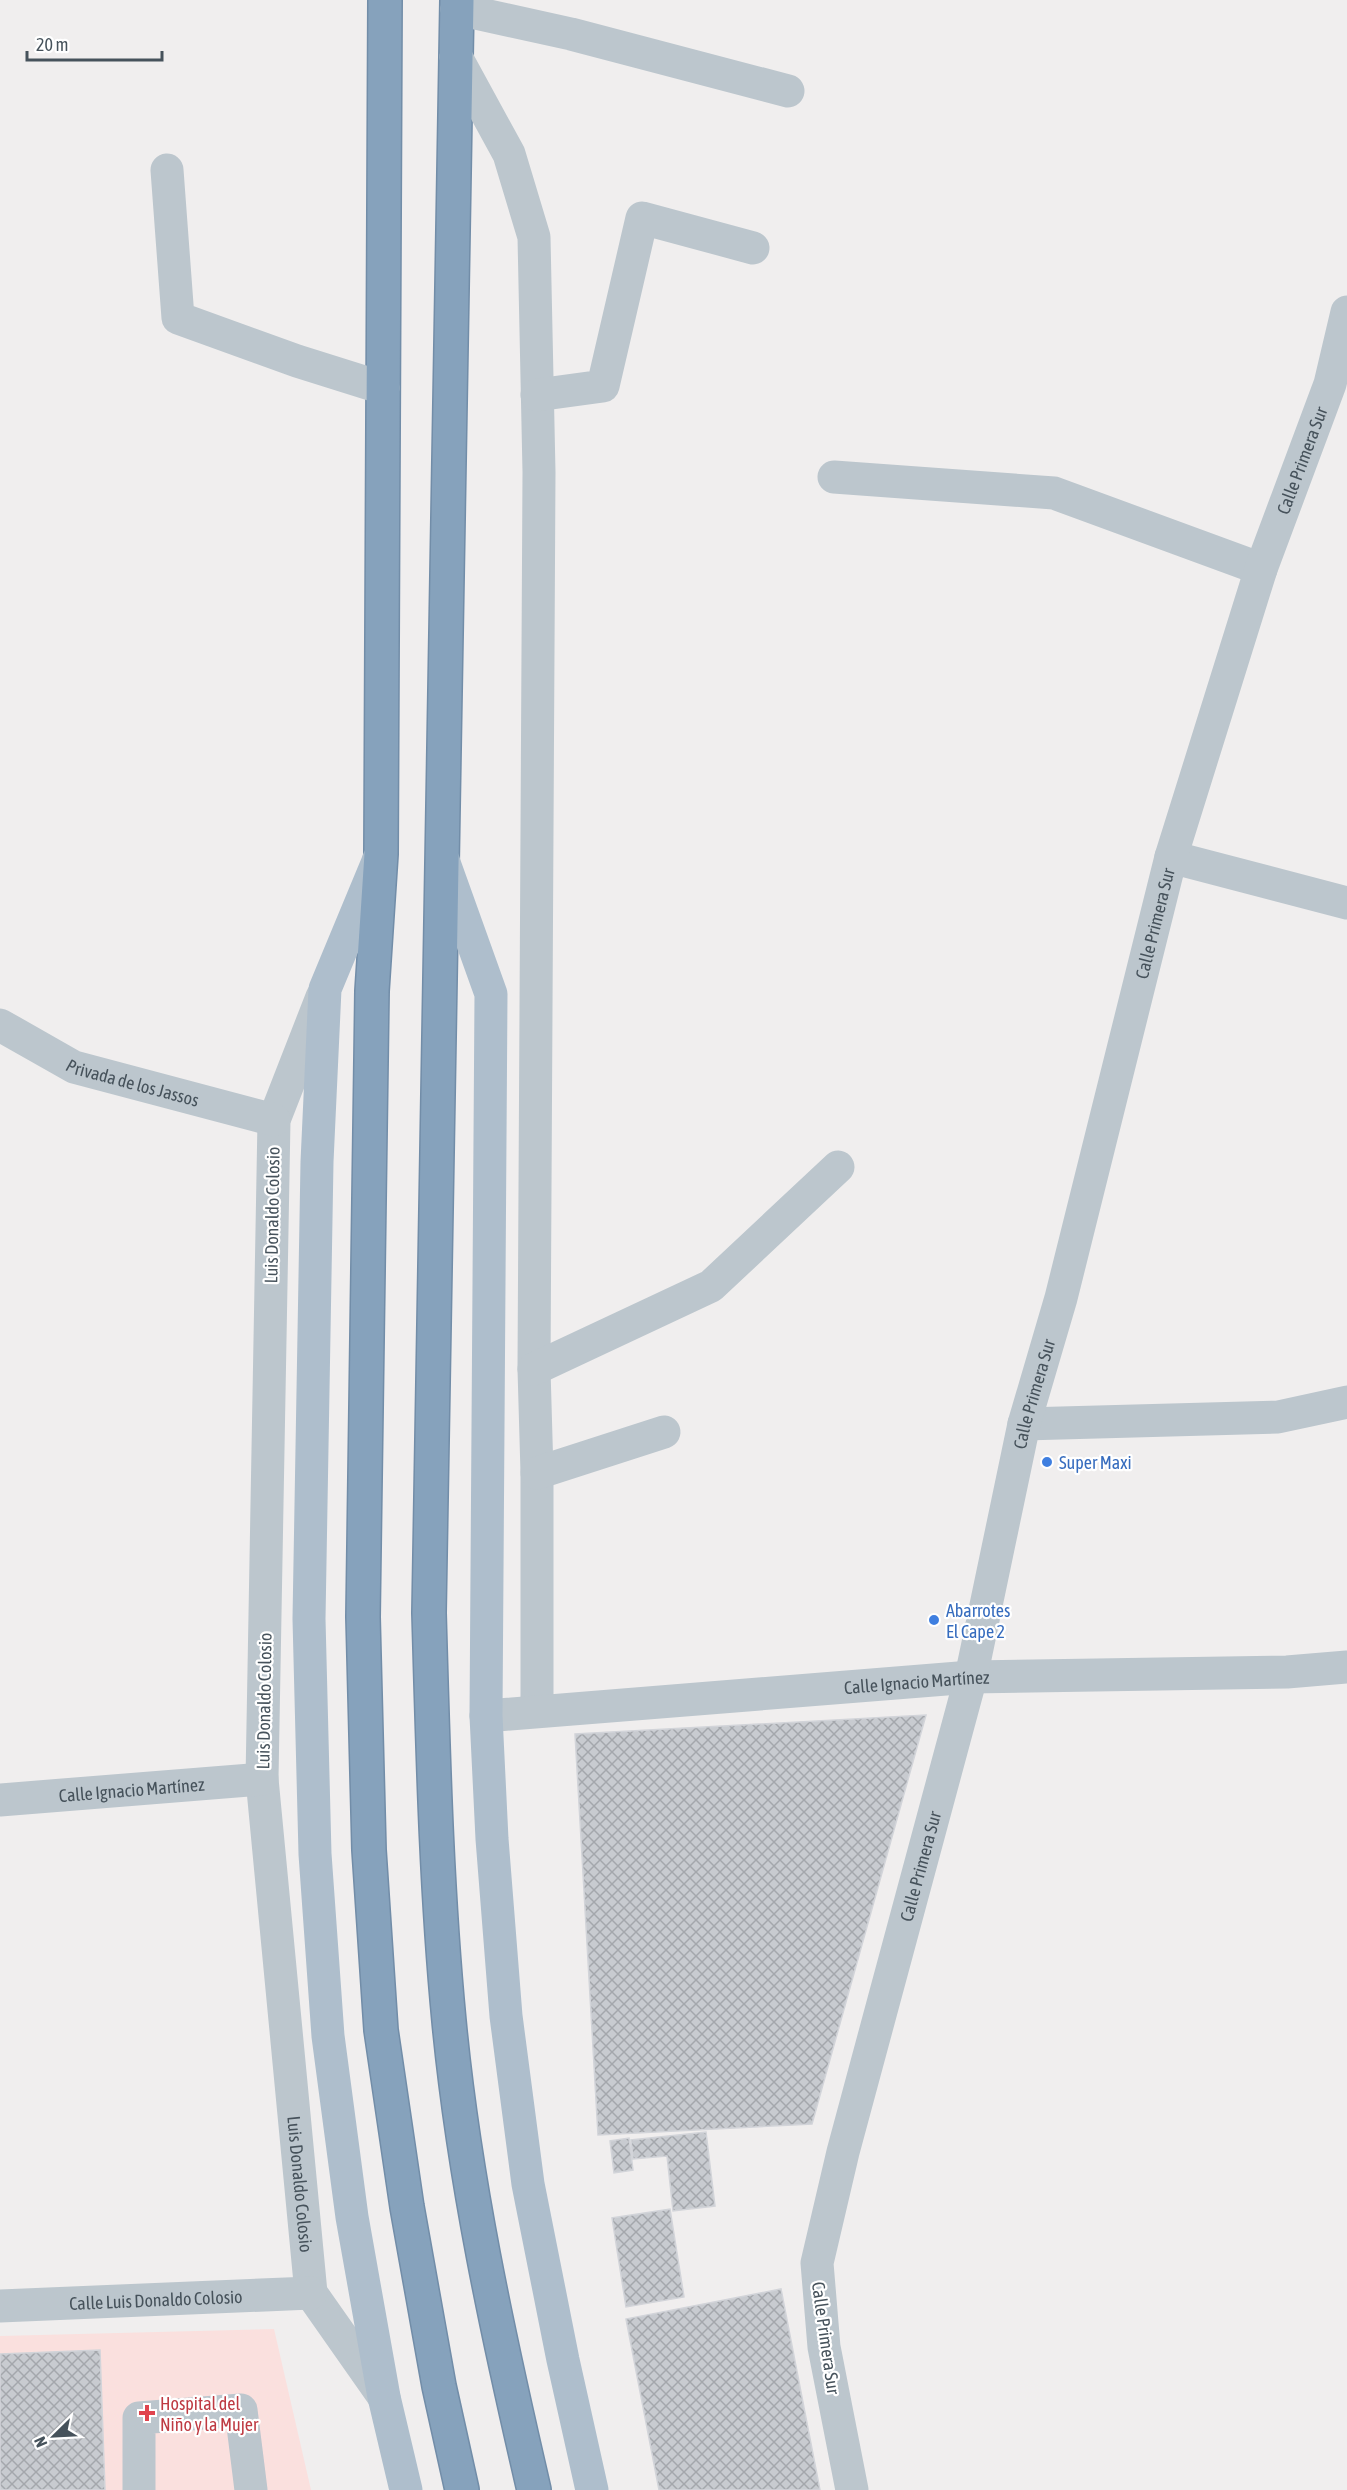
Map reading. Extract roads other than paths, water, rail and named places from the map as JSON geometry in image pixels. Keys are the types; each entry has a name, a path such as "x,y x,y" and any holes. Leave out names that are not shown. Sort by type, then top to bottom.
{"highway":[{"path":"385,0 381,854 372,991 363,1617 369,1850 381,2030 407,2206 439,2386 462,2490"},
{"path":"457,5 429,1613 435,1844 449,2022 472,2196 506,2371 534,2490"}],"main road":[{"path":"381,854 325,989 317,1162 309,1618 315,1854 328,2036 352,2217 384,2397 406,2490"},
{"path":"443,860 490,994 486,1716 492,1839 506,2016 528,2184 592,2490"}],"street":[{"path":"457,5 788,90"},
{"path":"456,57 509,154 534,237 539,472 534,1368 537,1473 537,1711"},
{"path":"167,170 178,318 297,361 383,388"},
{"path":"537,395 603,386 642,218 753,248"},
{"name":"Calle Primera Sur","path":"852,2490 824,2348 817,2263 843,2152 971,1677 1024,1424 1061,1298 1171,857 1261,569 1330,384 1347,312"},
{"path":"834,477 1054,492 1261,569"},
{"path":"1171,857 1347,903"},
{"name":"Luis Donaldo Colosio","path":"325,989 274,1120 262,1779 311,2293 384,2397"},
{"name":"Privada de los Jassos","path":"0,1025 74,1067 274,1120"},
{"path":"534,1368 711,1286 838,1167"},
{"path":"1024,1424 1278,1417 1347,1402"},
{"path":"537,1473 664,1432"},
{"name":"Calle Ignacio Martínez","path":"486,1716 971,1677 1287,1672 1347,1667"},
{"name":"Calle Ignacio Martínez","path":"0,1800 262,1779"},
{"name":"Calle Luis Donaldo Colosio","path":"0,2306 311,2293"},
{"path":"139,2490 139,2418 241,2410 251,2490"}],"place":[{"name":"Super Maxi","path":"1047,1462"},
{"name":"Abarrotes El Cape 2","path":"934,1620"},
{"name":"Hospital del Niño y la Mujer","path":"147,2413"}]}
